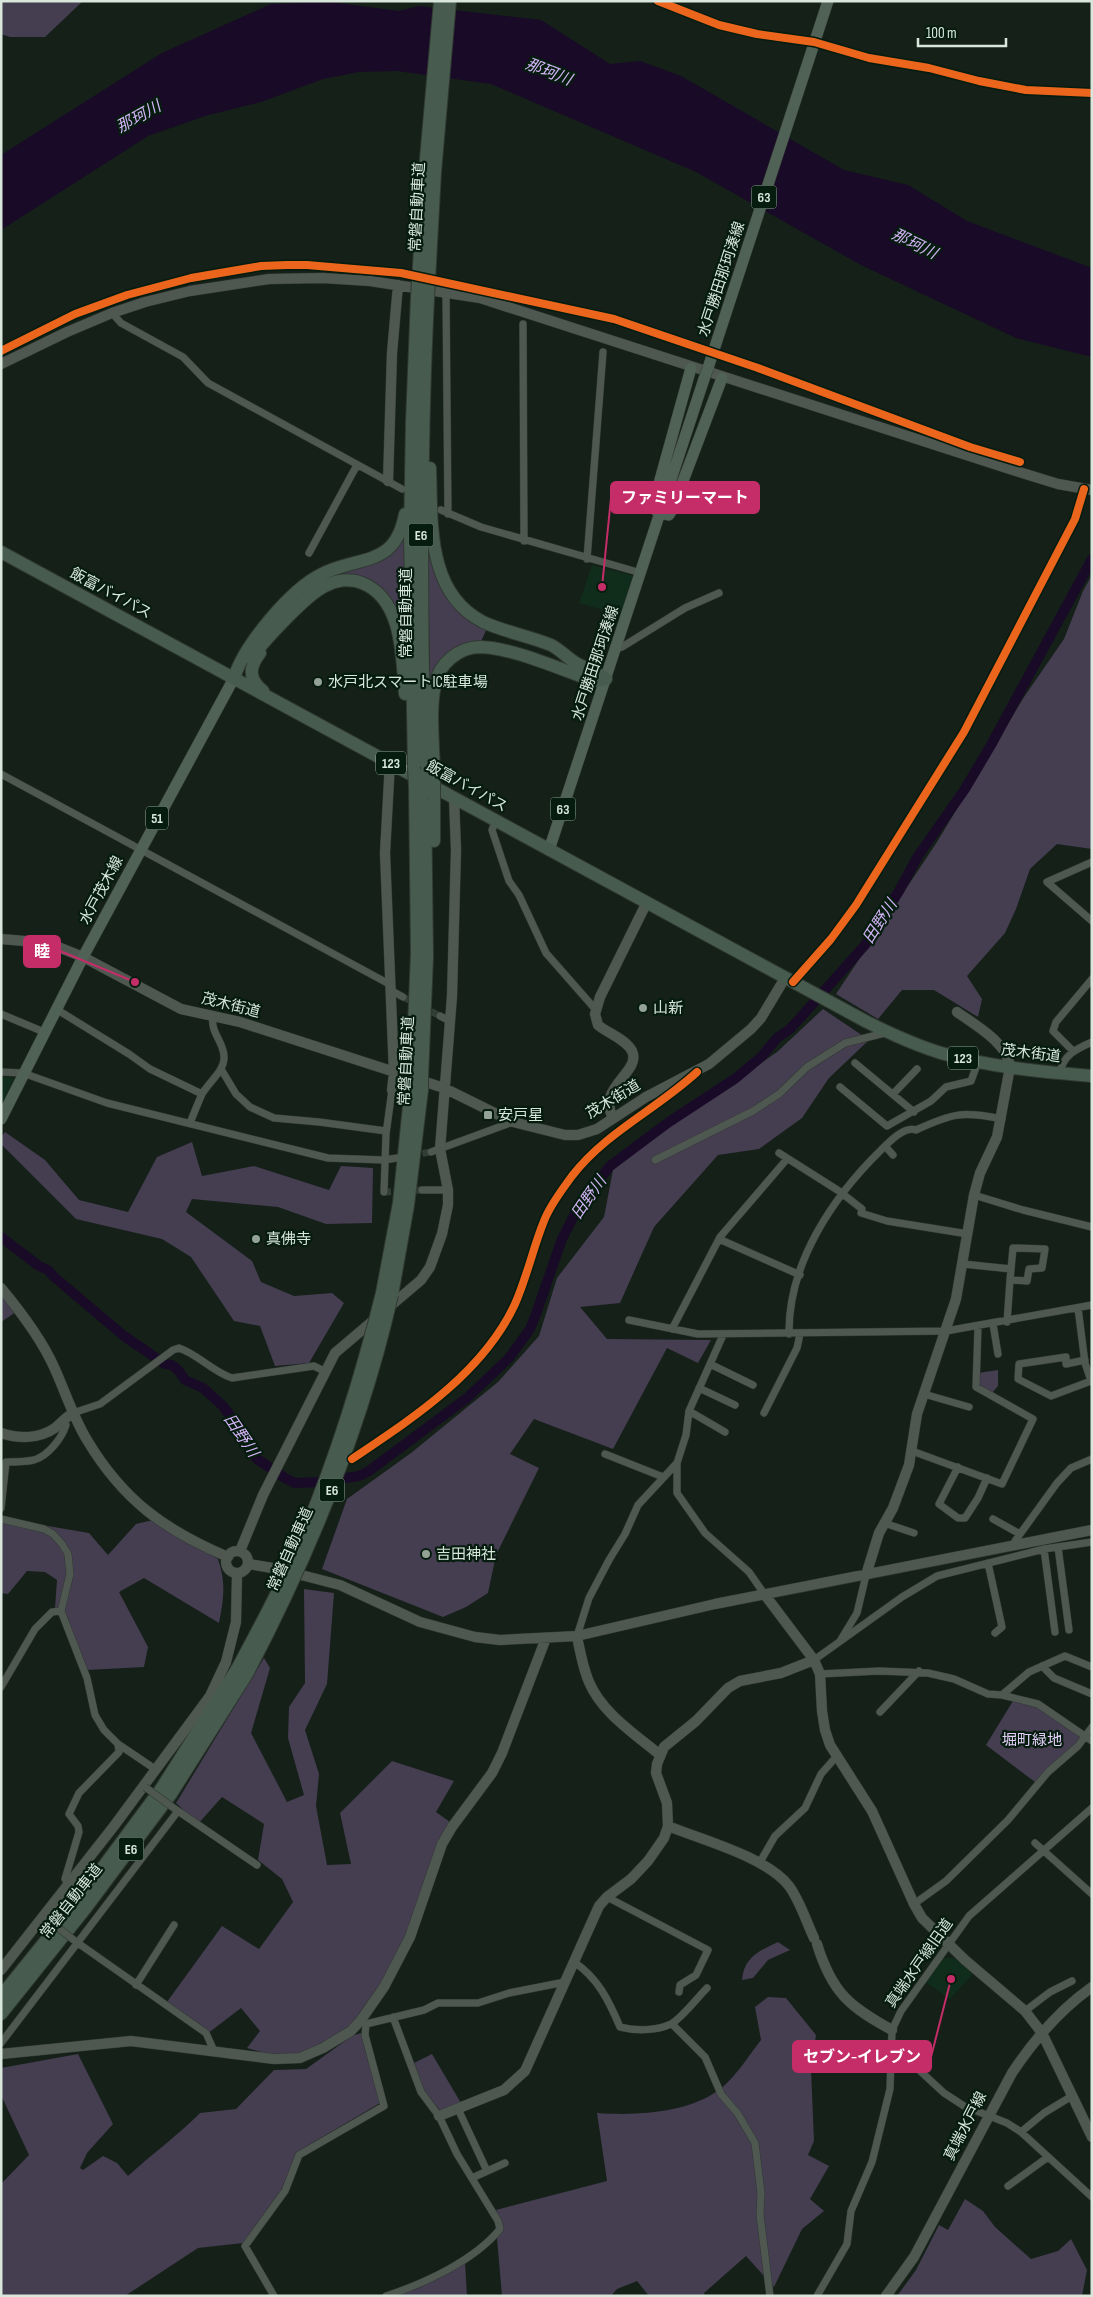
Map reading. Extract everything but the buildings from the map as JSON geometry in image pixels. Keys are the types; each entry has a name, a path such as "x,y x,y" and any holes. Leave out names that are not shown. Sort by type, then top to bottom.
{"highway":[{"name":"常磐自動車道","path":"420,770 422,298 425,170 440,1"},
{"name":"常磐自動車道","path":"422,298 450,1"},
{"path":"234,678 237,667 268,622 296,593 314,578 328,571 369,560 385,552 400,534 405,514 409,372 422,319"},
{"path":"422,319 433,535 437,560 445,582 462,607 482,621 552,646 576,663 598,672 606,679"},
{"name":"飯富バイパス","path":"1,552 785,978"},
{"path":"234,678 311,596 330,583 344,580 358,581 378,593 388,607 398,634 420,770 416,1078"},
{"path":"264,644 254,661 251,672 253,681 268,696"},
{"path":"421,791 420,770 433,708 435,684 443,666 460,652 480,647 498,650 594,681 606,679"},
{"name":"常磐自動車道","path":"1,1996 77,1902 156,1797 203,1726 242,1672 277,1617 322,1517 356,1427 383,1336 387,1294 408,1205 416,1078 423,1054 431,1002 421,791"},
{"name":"茂木街道","path":"785,978 887,1032 941,1053 1010,1067 1092,1076"},
{"name":"常磐自動車道","path":"1,2014 85,1909 154,1818 207,1740 242,1672"}],"main road":[{"name":"水戸勝田那珂湊線","path":"550,850 828,1"},
{"path":"691,368 653,505 655,510 661,513 669,514 672,510 722,378"},
{"name":"水戸茂木線","path":"1,1119 44,1032 140,849 234,678"}],"street":[{"path":"1,364 67,332 112,314 145,302 190,291 247,281 323,278 398,285 480,298 524,311 691,368 1034,477 1058,484 1092,490"},
{"path":"388,481 392,353 398,285"},
{"path":"446,293 444,512 480,528 641,573"},
{"path":"112,314 122,323 183,357 208,383 402,489"},
{"path":"523,324 524,541"},
{"path":"587,559 603,352"},
{"path":"309,553 357,465"},
{"path":"616,649 685,608 719,593"},
{"path":"384,1192 386,1131 394,1073 386,853 390,762"},
{"path":"1,774 391,988 403,997"},
{"path":"240,1552 266,1488 336,1353 411,1290 430,1268 447,1216 448,1190 436,1151 450,1021 456,850 454,798"},
{"path":"496,820 492,830 509,880 519,896 546,953 596,1010"},
{"path":"1092,862 1048,882 1092,921"},
{"path":"613,1118 609,1107 610,1096 631,1064 633,1055 628,1046 598,1025 596,1010 626,942 646,904"},
{"name":"茂木街道","path":"1,939 36,942 58,947 83,957 181,1010 240,1022 444,1088 513,1122 550,1133 578,1135 596,1129 646,1097 697,1072 715,1059 751,1029 761,1018 785,978"},
{"path":"1073,1051 1053,1031 1056,1022 1092,979"},
{"path":"56,1009 150,1069 202,1094"},
{"path":"836,1645 857,1613 866,1575 884,1523 909,1465 917,1414 946,1331 963,1264 974,1195 980,1173 997,1137 1002,1119 1010,1067 1008,1056 982,1030 957,1012"},
{"path":"1,1014 44,1032"},
{"path":"440,1016 450,1021"},
{"path":"190,1123 202,1094 212,1078 221,1069 224,1054 212,1026 213,1017"},
{"path":"655,1160 753,1111 779,1094 806,1067 845,1043 887,1032"},
{"path":"1060,1073 1062,1063 1073,1051 1092,1042"},
{"path":"840,1087 887,1126 931,1101 946,1087 971,1081 978,1062"},
{"path":"855,1063 914,1112"},
{"path":"221,1069 236,1094 250,1107 274,1118 386,1131"},
{"path":"893,1094 917,1069"},
{"path":"1,1072 23,1074 107,1103 328,1158 384,1160 396,1158"},
{"path":"789,1334 791,1302 816,1233 842,1194 862,1169 885,1146 904,1131 912,1128 916,1130 942,1118 972,1113 1002,1119"},
{"path":"436,1151 513,1122"},
{"path":"885,1146 893,1155"},
{"path":"779,1153 842,1194 862,1209 861,1213 887,1221 968,1234"},
{"path":"672,1329 719,1239 787,1159"},
{"path":"422,1190 448,1190"},
{"path":"974,1195 1023,1210 1092,1227"},
{"path":"719,1239 800,1274"},
{"path":"1007,1322 1010,1280 1013,1248 1045,1249 1042,1268 1029,1269 1027,1281 1010,1280"},
{"path":"963,1264 1011,1269"},
{"path":"1,1288 19,1309 49,1356 86,1439 101,1462 122,1488 148,1513 174,1532 228,1557"},
{"path":"629,1320 698,1334 723,1335 946,1331 1007,1322 1092,1305"},
{"path":"1078,1308 1085,1360 1091,1381 1050,1396 1018,1380 1019,1364 1066,1357 1066,1364 1085,1360"},
{"path":"992,1324 998,1354"},
{"path":"912,1451 1002,1484 1033,1419 976,1387 978,1327"},
{"path":"764,1412 797,1348 800,1334"},
{"path":"723,1335 689,1411 686,1435 677,1463 677,1493 682,1503 714,1542 749,1572 814,1660 820,1674 825,1730 836,1757 872,1811 922,1918 948,1944 1024,2011 1042,2033 1072,2096 1087,2119 1092,2137"},
{"path":"1,1433 16,1437 34,1436 54,1428 73,1413 100,1404 159,1360 179,1348 210,1365 223,1375 232,1378 314,1366 326,1372"},
{"path":"710,1364 753,1385"},
{"path":"699,1388 735,1405"},
{"path":"924,1394 969,1407"},
{"path":"689,1411 725,1432"},
{"path":"1,1508 6,1462 35,1460 43,1456 52,1448 64,1430 66,1425 62,1421"},
{"path":"605,1454 663,1477"},
{"path":"1015,1545 1015,1541 1058,1482 1071,1468 1092,1459"},
{"path":"660,1755 610,1713 600,1701 587,1676 577,1636 590,1598 609,1560 625,1534 638,1505 677,1463"},
{"path":"958,1467 939,1504 958,1518 965,1518 978,1498 987,1478"},
{"path":"1,1519 44,1529 53,1534 62,1544 68,1554 70,1574 61,1611 87,1678 95,1715 104,1730 118,1744 155,1769"},
{"path":"994,1519 1020,1534"},
{"path":"884,1523 914,1533"},
{"path":"249,1564 278,1569 340,1585 420,1622 475,1637 500,1640 577,1636 715,1604 1092,1530"},
{"path":"439,2116 504,2090 524,2071 594,1915 607,1897 631,1879 648,1861 664,1838 668,1826 667,1803 656,1773 664,1747 696,1721 728,1688 740,1681 781,1673 814,1660 887,1608 937,1576 1044,1549 1092,1542"},
{"path":"1058,1547 1069,1630"},
{"path":"1044,1549 1055,1632"},
{"path":"240,1552 246,1555 249,1564 246,1570 237,1574 231,1572 227,1567 228,1557 232,1553 240,1552"},
{"path":"988,1563 1002,1627 996,1633"},
{"path":"1,1970 45,1917 68,1884 144,1787 155,1769 190,1726 210,1696 226,1662 236,1622 237,1574"},
{"path":"1,1687 35,1629 52,1612 61,1611"},
{"path":"274,2296 245,2246 285,2191 299,2155 384,2106 365,2035 364,2022 410,1937 442,1844 492,1773 499,1759 546,1638"},
{"path":"1002,1695 1020,1678 1065,1656 1092,1667"},
{"path":"1042,1666 1054,1678 1092,1694"},
{"path":"820,1674 919,1671 954,1679 988,1694 1002,1695 1038,1704 1089,1739"},
{"path":"880,1712 919,1671"},
{"path":"914,1904 946,1882 1008,1820 1048,1772 1089,1739 1092,1727"},
{"path":"68,1884 65,1879 79,1832 78,1826 69,1814 79,1793 119,1752 118,1744"},
{"path":"760,1862 775,1836 805,1808 821,1774 836,1757"},
{"path":"144,1787 257,1865"},
{"name":"真端水戸線旧道","path":"820,2295 847,2244 851,2211 872,2162 888,2103 892,2030 901,2011 948,1944 977,1908 1092,1808"},
{"path":"1,2044 176,1810"},
{"path":"668,1826 760,1862 775,1872 789,1886 832,1983 858,2010 892,2030"},
{"path":"1035,1843 1092,1894"},
{"path":"607,1897 708,1950 696,1975 680,1985 679,1992"},
{"path":"45,1917 76,1942 206,2033 214,2051"},
{"path":"136,1985 174,1925"},
{"path":"574,1962 588,1971 607,1995 620,2027 648,2029 672,2024 707,1988"},
{"path":"1024,2011 1050,1992 1072,1981"},
{"path":"1,2054 130,2041 274,2059 300,2058 337,2040 364,2022 424,2010 438,2003 478,2003 509,1993 565,1982"},
{"name":"真端水戸線","path":"886,2296 914,2257 1012,2073 1042,2033 1070,2005 1092,1987"},
{"path":"386,2296 418,2286 492,2239 500,2229 498,2221 457,2154 439,2116 421,2092 393,2017"},
{"path":"672,2024 705,2057 711,2066 721,2094 738,2114 755,2143 761,2193 760,2215 770,2296"},
{"path":"892,2045 944,2093 964,2106 988,2115 1022,2132 1092,2197"},
{"path":"1022,2132 1044,2113 1072,2096"},
{"path":"458,2109 487,2171"},
{"path":"1008,2186 1048,2157"},
{"path":"472,2178 505,2163"}],"shaded area":[{"path":"592,565 634,576 620,615 579,603"},
{"path":"1,1076 14,1078 1,1106"},
{"path":"942,1958 954,1958 973,1974 950,1999 924,1981"}],"green space":[{"path":"1,1 83,1 45,37 10,37 1,34"},
{"path":"427,492 437,571 487,628 480,644 464,647 430,691"},
{"path":"405,534 407,645 380,589 321,577"},
{"path":"1092,575 1092,849 1057,844 1030,869 1016,909 1005,933 967,976 982,999 978,1017 934,990 902,990 878,1019 836,994 937,842 1024,697 1064,639 1083,591"},
{"path":"823,1009 869,1040 829,1078 802,1118 759,1149 718,1155 654,1227 620,1303 580,1307 607,1339 711,1340 698,1363 667,1348 613,1449 534,1419 510,1454 539,1468 496,1555 488,1593 466,1607 443,1617 322,1569 347,1499 411,1453 498,1382 539,1336 557,1278 604,1217 613,1170 669,1127 777,1052"},
{"path":"5,1132 45,1160 79,1200 128,1212 157,1157 192,1142 202,1176 254,1166 329,1190 341,1166 373,1168 372,1223 326,1224 278,1207 192,1199 186,1212 252,1261 261,1282 294,1296 332,1293 344,1303 309,1363 275,1366 260,1326 234,1321 191,1257 162,1239 76,1219 1,1144 1,1137"},
{"path":"1,1294 16,1312 1,1322"},
{"path":"998,1370 998,1386 992,1393 978,1386 978,1373"},
{"path":"1,1518 89,1533 108,1555 136,1524 153,1520 218,1559 223,1591 219,1623 144,1578 119,1592 148,1647 144,1667 87,1670 70,1632 69,1621 65,1612 55,1608 57,1580 45,1572 27,1571 8,1594 1,1593"},
{"path":"304,1589 334,1593 327,1684 305,1730 319,1774 316,1806 327,1865 351,1864 340,1813 392,1761 454,1781 436,1812 450,1822 406,1935 382,1986 348,2029 322,2045 299,2054 272,2055 247,2048 260,2031 241,2008 207,2034 167,2002 222,1926 259,1949 293,1902 282,1879 258,1860 264,1824 222,1797 198,1824 176,1803 264,1658 270,1668 251,1733 287,1802 304,1795 288,1738 289,1707 305,1683"},
{"name":"堀町緑地","path":"1013,1701 1036,1705 1082,1739 1035,1782 986,1745"},
{"path":"778,1942 790,1950 768,1960 753,1978 742,1980 743,1972 749,1960 759,1952"},
{"path":"768,1997 786,1998 816,2035 811,2069 814,2141 808,2155 829,2166 810,2199 824,2211 802,2229 774,2287 746,2256 704,2293 705,2296 649,2296 637,2281 617,2289 611,2296 502,2296 497,2238 503,2229 496,2210 607,2181 597,2113 631,2114 667,2110 701,2100 715,2092 728,2082 761,2040 755,2007"},
{"path":"361,2033 380,2103 297,2152 281,2191 243,2243 198,2248 125,2296 1,2296 1,2184 29,2155 1,2095 1,2068 78,2054 113,2124 87,2153 80,2168 83,2170 103,2156 117,2163 128,2176 200,2113 236,2109 274,2070 306,2069 352,2036"},
{"path":"432,2054 461,2103 440,2110 423,2091 414,2063"},
{"path":"965,2199 983,2211 995,2227 1031,2259 1058,2251 1071,2239 1087,2270 1082,2296 897,2296 916,2270 939,2225 948,2230"},
{"path":"465,2262 467,2296 393,2296 419,2288"}],"water":[{"name":"那珂川","path":"330,2 399,11 419,6 541,20 610,64 640,61 681,76 844,170 908,185 967,221 1092,268 1092,357 1016,338 861,265 696,172 491,84 397,71 359,72 323,79 261,102 205,116 148,136 1,230 1,155 162,53 271,4"}],"waterway":[{"name":"田野川","path":"1,1237 39,1266 48,1270 124,1336 165,1364 172,1365 185,1380 203,1388 223,1406 245,1437 249,1449 257,1459 285,1478 295,1483 320,1482 359,1476 369,1471 467,1398 509,1358 530,1329 562,1239 578,1208 610,1166 669,1122 736,1078 761,1057 777,1038 790,1029 865,945 899,891 918,856 965,789 991,745 1092,559"}],"tunnel":[{"path":"403,997 440,1016"},
{"path":"412,1155 431,1152"},
{"path":"384,1192 422,1190"}],"cycle path":[{"path":"658,1 719,25 757,34 814,42 869,58 929,68 979,81 1026,90 1092,93"},
{"path":"1,351 75,314 127,295 191,278 261,266 287,265 401,273 614,319 758,368 970,447 1020,462"},
{"path":"793,982 831,939 856,905 964,732 1075,519 1084,489"},
{"path":"352,1459 422,1410 465,1373 485,1352 515,1304 547,1215 556,1198 572,1176 600,1146 697,1072"}],"place":[{"name":"ファミリーマート","path":"602,587"},
{"name":"水戸北スマートIC駐車場","path":"318,682"},
{"name":"睦","path":"135,982"},
{"name":"山新","path":"643,1008"},
{"name":"安戸星","path":"488,1115"},
{"name":"真佛寺","path":"256,1239"},
{"name":"吉田神社","path":"426,1554"},
{"name":"セブン-イレブン","path":"951,1979"}]}
